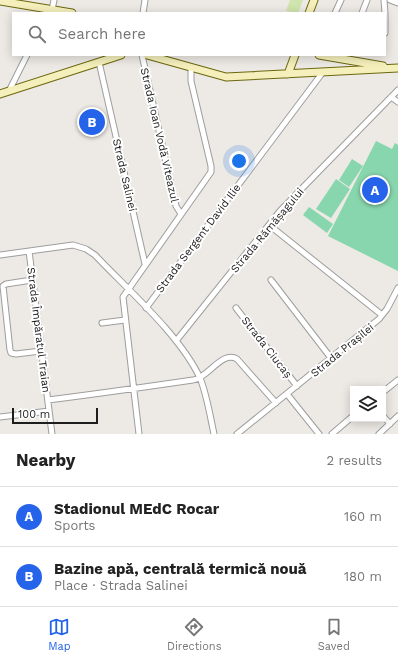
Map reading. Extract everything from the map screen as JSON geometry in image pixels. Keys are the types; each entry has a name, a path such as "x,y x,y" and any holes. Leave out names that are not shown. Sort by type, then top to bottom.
{"street":[{"path":"49,11 54,0"},
{"path":"143,12 145,0"},
{"path":"309,12 314,0"},
{"path":"335,12 341,0"},
{"path":"362,12 367,0"},
{"path":"384,0 385,12"},
{"path":"390,0 398,3"},
{"path":"0,1 60,12"},
{"path":"9,91 26,56"},
{"path":"0,94 118,56"},
{"name":"Strada Ioan Vodă Viteazul","path":"142,56 176,206 181,214"},
{"path":"150,56 226,77 396,69"},
{"path":"288,74 295,56"},
{"path":"324,56 396,69"},
{"name":"Strada Salinei","path":"99,62 145,264"},
{"path":"139,434 123,297 211,169 191,81 191,68"},
{"name":"Strada Sergent David Ilie","path":"146,308 323,72"},
{"name":"Strada Rămășagului","path":"176,341 268,225 398,90"},
{"path":"391,97 398,102"},
{"path":"268,225 382,316"},
{"path":"0,255 66,246 80,247 95,255 146,308 189,357 200,379 214,434"},
{"name":"Strada Împăratul Traian","path":"29,251 52,434"},
{"path":"32,280 6,284 3,286 8,335 10,350 13,354 41,351"},
{"path":"271,280 331,358"},
{"name":"Strada Prașilei","path":"237,434 382,316 398,288"},
{"name":"Strada Ciucaș","path":"236,308 297,386"},
{"path":"102,323 125,320"},
{"path":"48,400 200,379 224,358 234,357 276,403"},
{"path":"386,390 398,380"},
{"path":"287,394 319,434"},
{"path":"0,417 49,411"},
{"path":"379,434 398,416"},
{"path":"332,434 350,419"},
{"path":"386,419 390,424"}],"green space":[{"path":"290,0 303,0 298,12 286,11"},
{"path":"376,141 392,149 395,143 398,145 398,271 328,236"},
{"path":"352,159 363,166 349,187 339,180"},
{"path":"336,179 350,189 331,218 316,209"},
{"path":"309,207 333,224 327,233 303,215"}],"place":[{"name":"Bazine apă, centrală termică nouă","path":"92,122"},
{"name":"Stadionul MEdC Rocar","path":"375,190"}]}
